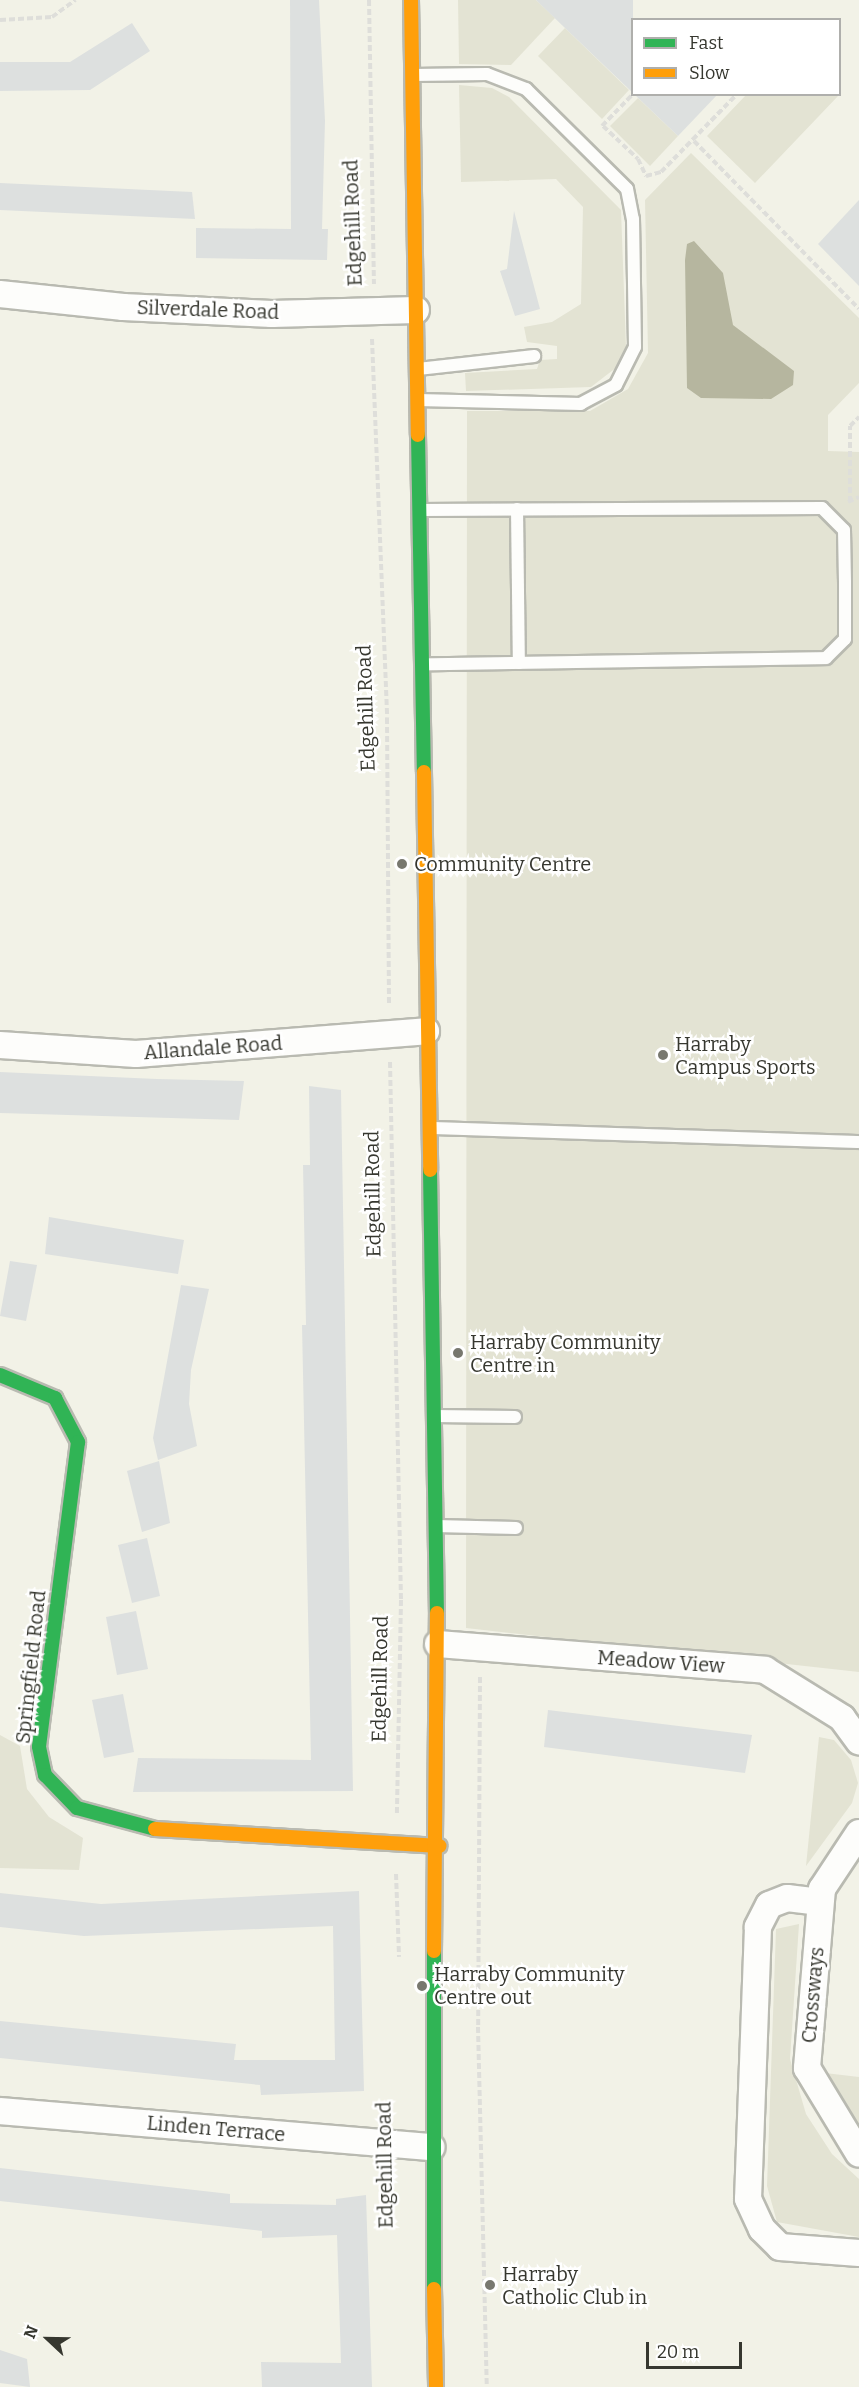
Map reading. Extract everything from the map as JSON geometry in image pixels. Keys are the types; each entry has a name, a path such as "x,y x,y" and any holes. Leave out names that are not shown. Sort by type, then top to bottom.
{"street":[{"path":"411,0 426,1031 438,1644 439,1845 432,2147 436,2387"},
{"name":"Silverdale Road","path":"0,294 146,308 377,311 416,309"},
{"name":"Allandale Road","path":"0,1045 136,1054 426,1031"},
{"name":"Springfield Road","path":"0,1375 55,1398 78,1442 39,1747 45,1775 77,1808 141,1828 439,1845"},
{"name":"Meadow View","path":"438,1644 765,1670 842,1718 859,1741"},
{"name":"Crossways","path":"859,1833 822,1889 807,2068 859,2154"},
{"path":"820,1902 778,1902 769,1905 758,1927 748,2199 762,2229 780,2247 859,2253"},
{"name":"Linden Terrace","path":"0,2111 432,2147"}],"lane":[{"path":"412,75 487,74 526,89 627,189 634,231 635,346 627,371 601,397 581,404 417,400"},
{"path":"417,369 534,356"},
{"path":"420,510 822,508 844,530 845,583 845,639 826,658 421,664"},
{"path":"518,509 519,663"},
{"path":"428,1128 859,1142"},
{"path":"433,1416 515,1417"},
{"path":"435,1526 516,1528"}],"path":[{"path":"0,20 52,17 75,0"},
{"name":"Edgehill Road","path":"369,0 377,311 371,341 387,718 389,1034 401,1600 395,1843 399,1971"},
{"path":"631,96 601,128 638,159 646,176 661,172 694,141 735,96"},
{"path":"694,141 859,309"},
{"path":"850,502 850,426 859,417"},
{"path":"483,1648 477,1704 478,2027 487,2387"}],"shaded area":[{"path":"458,0 536,0 555,18 511,65 459,64"},
{"path":"565,28 629,90 602,119 538,56"},
{"path":"459,85 492,88 509,97 621,210 626,347 617,367 591,387 466,391 465,373 537,369 540,360 557,359 557,346 527,342 524,327 552,322 581,304 583,207 556,179 461,182"},
{"path":"745,96 838,96 755,183 707,136"},
{"path":"638,98 678,136 650,166 610,126"},
{"name":"Harraby Campus Sports","path":"691,153 859,318 859,383 828,415 828,451 859,452 859,1672 466,1628 467,411 590,411 628,389 648,353 645,200"},
{"path":"694,241 723,273 733,325 794,371 793,385 771,399 701,398 687,388 685,260 687,244"},
{"path":"0,1735 20,1746 27,1789 49,1817 83,1838 79,1870 0,1868"},
{"path":"819,1737 834,1740 851,1760 858,1783 852,1803 806,1866"},
{"path":"799,1924 790,2059 806,2114 832,2154 859,2179 859,2237 777,2222 767,2186 776,1929"},
{"path":"825,2073 859,2077 859,2135"}],"building":[{"path":"290,0 319,0 325,121 322,229 328,229 327,260 196,258 196,228 291,229"},
{"path":"536,0 633,0 631,91"},
{"path":"132,23 150,51 90,90 0,91 0,62 70,62"},
{"path":"636,96 716,96 678,136"},
{"path":"0,183 192,192 195,219 0,210"},
{"path":"859,200 859,286 818,244"},
{"path":"514,211 540,309 515,316 500,271 507,269"},
{"path":"0,1072 244,1081 239,1120 0,1113"},
{"path":"309,1086 341,1090 353,1791 133,1792 138,1758 311,1760 302,1325 306,1325 303,1165 310,1165"},
{"path":"49,1217 184,1240 178,1274 45,1254"},
{"path":"10,1261 37,1265 26,1321 0,1316"},
{"path":"181,1285 209,1289 191,1370 189,1404 197,1446 158,1460 153,1438"},
{"path":"159,1461 170,1523 142,1532 127,1471"},
{"path":"147,1538 160,1596 132,1603 118,1545"},
{"path":"136,1611 148,1669 117,1675 106,1617"},
{"path":"123,1694 134,1752 104,1758 92,1700"},
{"path":"548,1710 752,1735 745,1773 544,1747"},
{"path":"359,1891 364,2091 261,2095 260,2085 0,2058 0,2021 236,2044 234,2060 335,2060 333,1926 84,1936 0,1927 0,1893 101,1904"},
{"path":"0,2168 230,2194 230,2203 336,2205 336,2199 366,2195 372,2387 262,2387 261,2362 341,2363 337,2235 262,2238 262,2231 0,2201"},
{"path":"0,2350 27,2359 30,2387 0,2383"}],"traffic: fast":[{"path":"418,435 424,772"},
{"path":"430,1170 437,1613"},
{"path":"0,1375 55,1398 78,1442 39,1747 45,1775 77,1808 155,1829"},
{"path":"434,1951 434,2289"}],"traffic: slow":[{"path":"411,0 418,435"},
{"path":"424,772 430,1170"},
{"path":"434,1951 437,1613"},
{"path":"155,1829 439,1846"},
{"path":"434,2289 436,2387"}],"place":[{"name":"Community Centre","path":"402,864"},
{"name":"Harraby Campus Sports","path":"663,1055"},
{"name":"Harraby Community Centre in","path":"458,1353"},
{"name":"Harraby Community Centre out","path":"422,1986"},
{"name":"Harraby Catholic Club in","path":"490,2285"}]}
